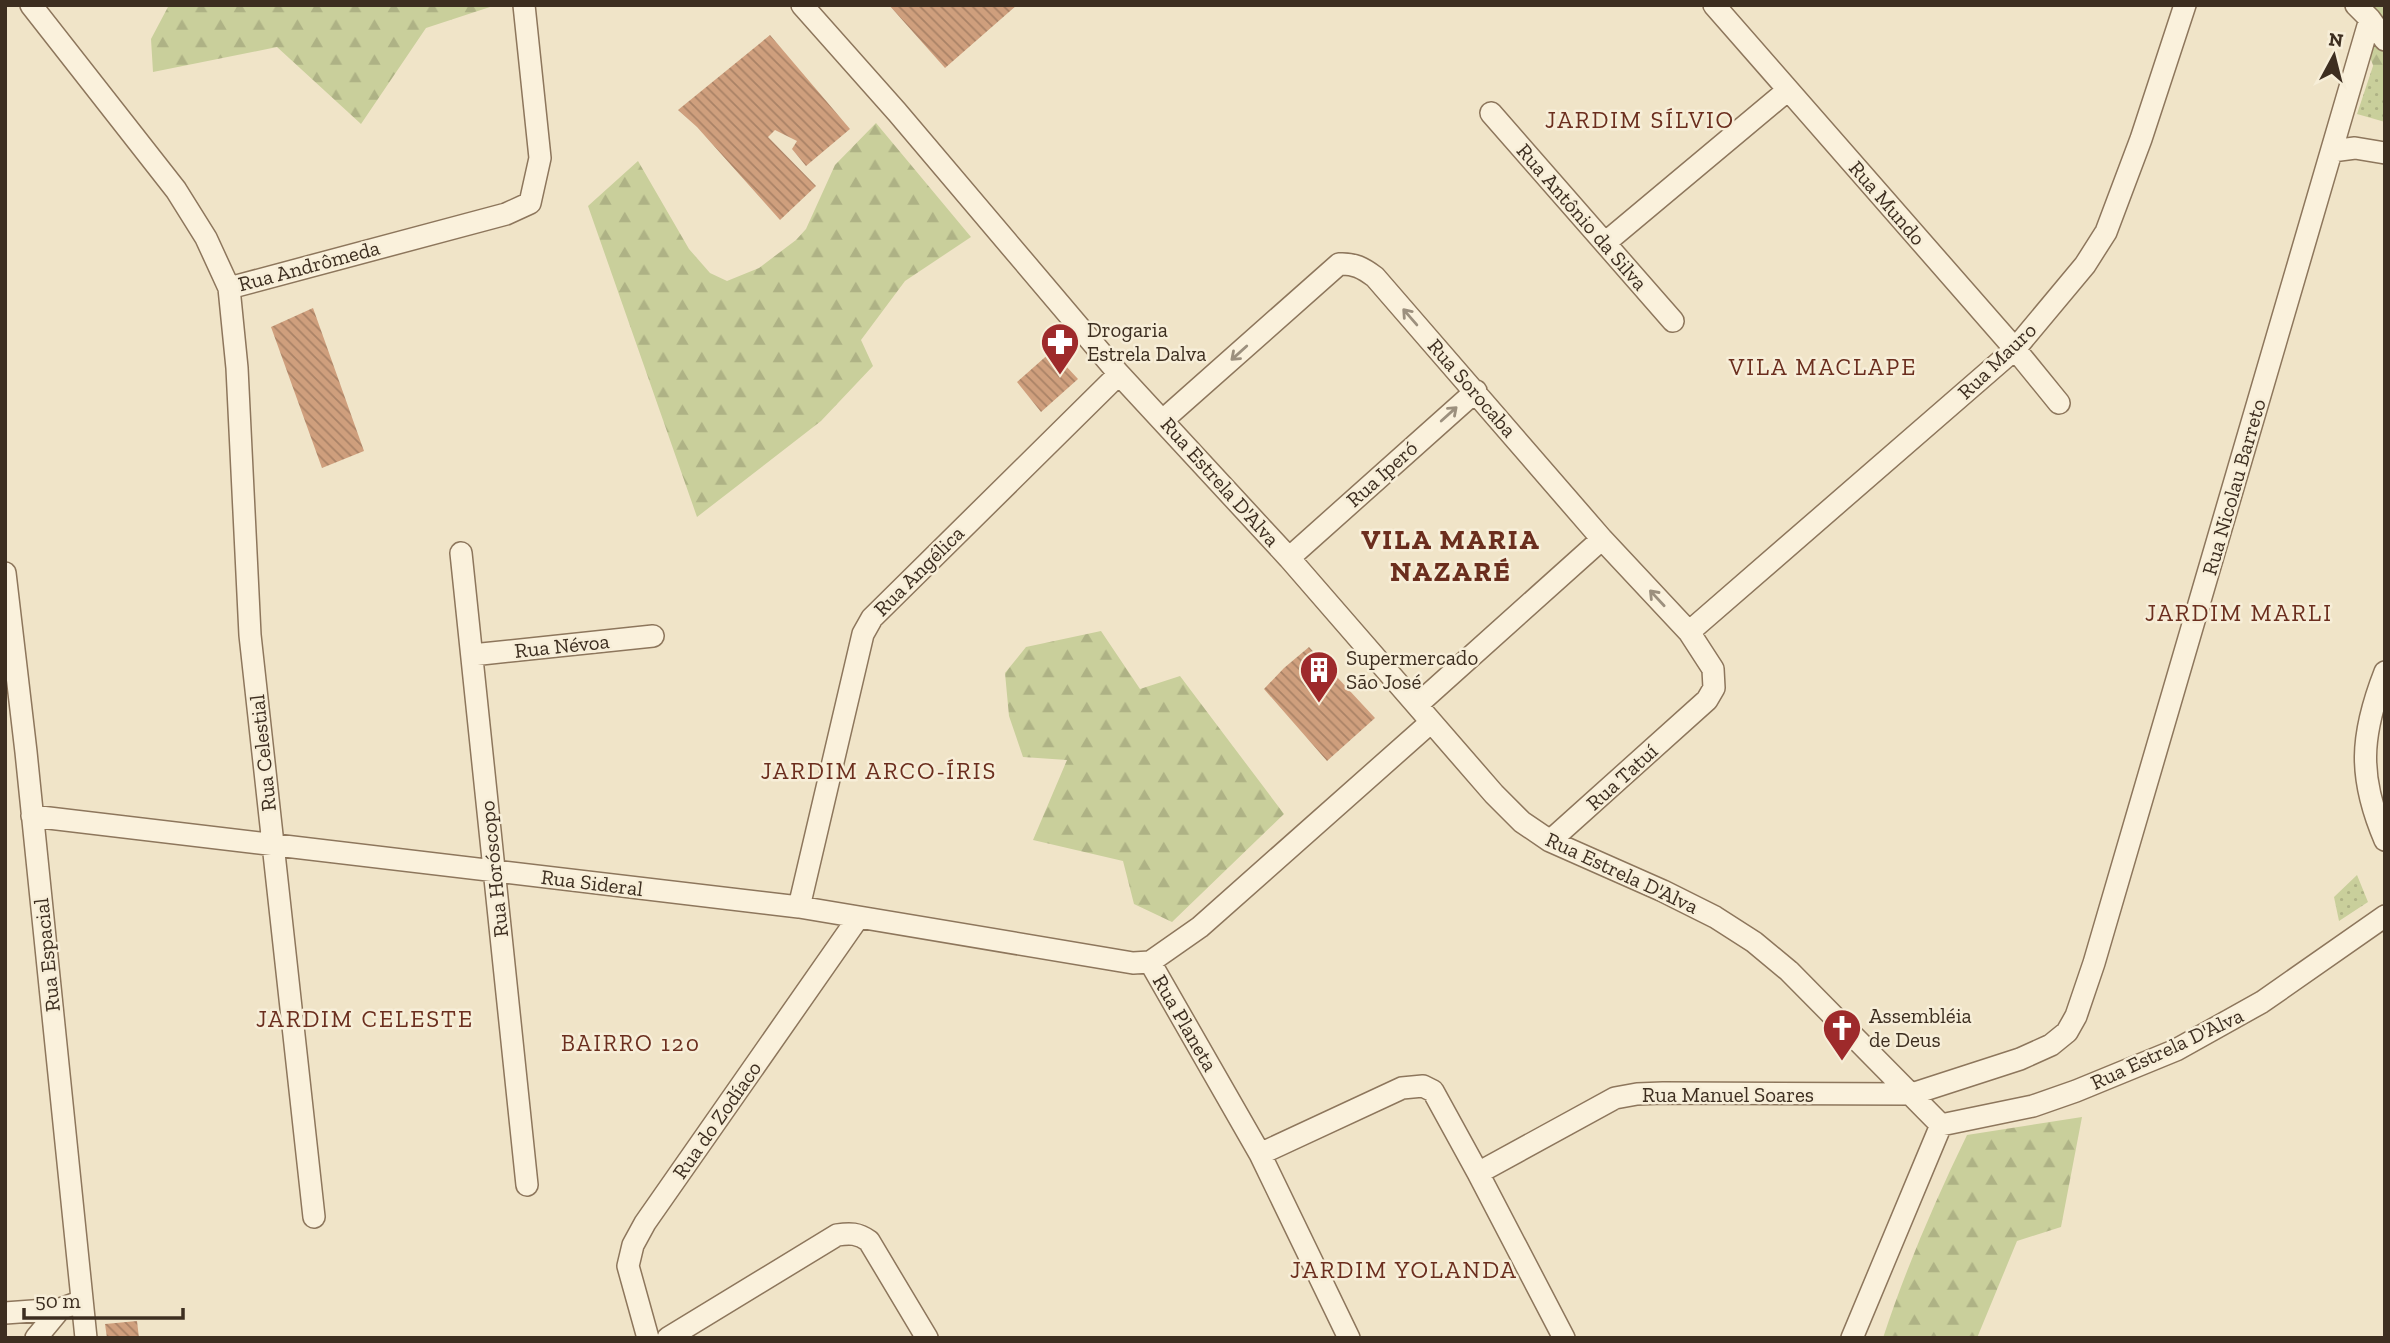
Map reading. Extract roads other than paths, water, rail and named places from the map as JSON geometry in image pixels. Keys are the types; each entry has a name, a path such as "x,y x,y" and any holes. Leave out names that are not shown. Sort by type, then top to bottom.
{"street":[{"name":"Rua Andrômeda","path":"31,5 176,190 206,238 229,288 506,215 530,203 540,158 524,5"},
{"name":"Rua Estrela D'Alva","path":"802,5 897,112 1119,374 1289,558 1430,723 1522,822 1550,841 1715,917 1754,942 1789,971 1941,1125 2032,1106 2076,1091 2176,1049 2262,1002 2385,916"},
{"name":"Rua Mundo","path":"1714,5 2015,349 2059,403"},
{"name":"Rua Mauro","path":"1689,632 2015,349 2085,265 2106,232 2141,139 2185,5"},
{"path":"2363,12 2385,40"},
{"name":"Rua Nicolau Barreto","path":"1912,1094 2020,1059 2051,1045 2067,1032 2076,1016 2157,753 2332,151 2363,12"},
{"path":"1605,243 1788,90"},
{"name":"Rua Antônio da Silva","path":"1491,113 1673,321"},
{"path":"2332,151 2355,148 2385,153"},
{"name":"Rua Sorocaba","path":"1163,420 1339,264 1363,268 1374,276 1602,539 1689,632 1713,669 1714,679 1714,688 1707,700 1693,712"},
{"name":"Rua Celestial","path":"229,288 237,368 250,635 314,1217"},
{"name":"Rua Angélica","path":"799,907 863,634 872,618 1119,374"},
{"name":"Rua Iperó","path":"1289,558 1476,391"},
{"path":"1417,705 1602,539"},
{"name":"Rua Horóscopo","path":"461,553 527,1185"},
{"name":"Rua Espacial","path":"5,573 12,697 32,816 86,1338"},
{"name":"Rua Névoa","path":"472,655 653,636"},
{"path":"2385,672 2374,698 2366,738 2365,775 2372,811 2385,840"},
{"name":"Rua Tatuí","path":"1550,841 1693,712"},
{"name":"Rua Planeta","path":"1349,1338 1259,1154 1150,962 1199,927 1430,723"},
{"name":"Rua Sideral","path":"32,816 799,907 1133,963 1150,962"},
{"name":"Rua do Zodíaco","path":"648,1338 628,1266 633,1245 645,1223 858,918"},
{"path":"1259,1154 1402,1087 1423,1086 1433,1091 1564,1338"},
{"name":"Rua Manuel Soares","path":"1478,1172 1594,1108 1615,1098 1637,1094 1912,1094"},
{"path":"1852,1338 1941,1125"},
{"path":"668,1338 837,1235 860,1235 869,1241 927,1338"},
{"path":"5,1313 60,1309 82,1301"},
{"path":"36,1338 60,1309"}],"place":[{"name":"Drogaria Estrela Dalva","path":"1060,376"},
{"name":"Supermercado São José","path":"1319,704"},
{"name":"Assembléia de Deus","path":"1842,1062"}],"district":[{"name":"JARDIM SÍLVIO","path":"1640,120"},
{"name":"VILA MACLAPE","path":"1823,367"},
{"name":"VILA MARIA NAZARÉ","path":"1451,555"},
{"name":"JARDIM MARLI","path":"2239,613"},
{"name":"JARDIM ARCO-ÍRIS","path":"879,771"},
{"name":"JARDIM CELESTE","path":"365,1019"},
{"name":"BAIRRO 120","path":"631,1043"},
{"name":"JARDIM YOLANDA","path":"1404,1270"}]}
